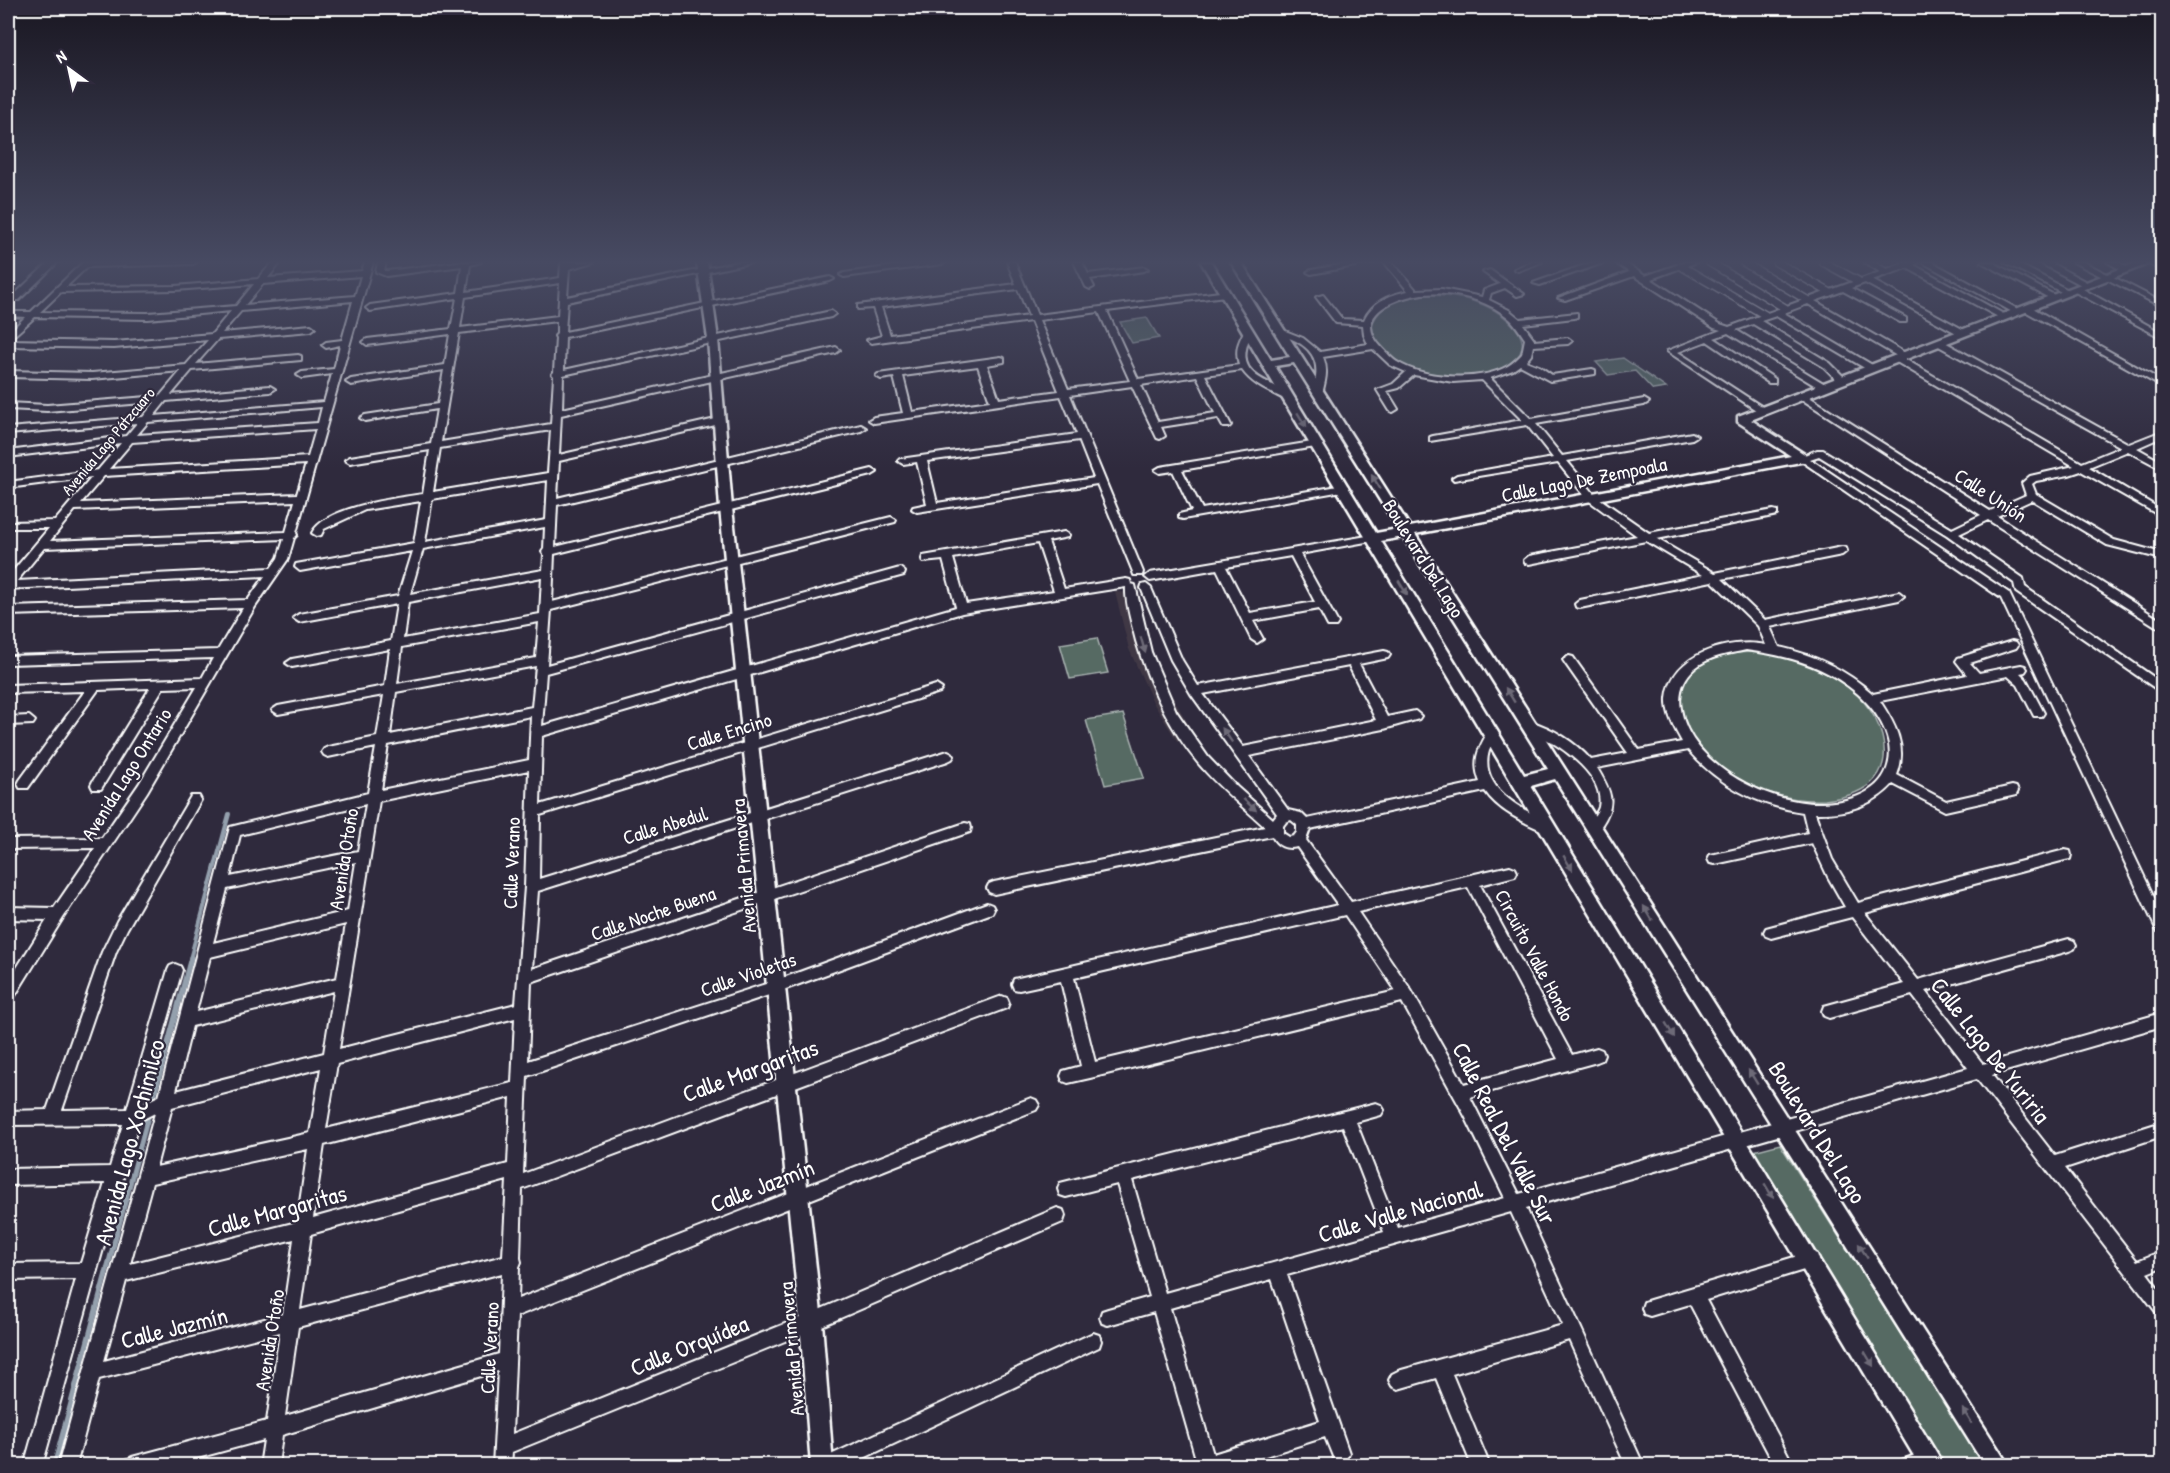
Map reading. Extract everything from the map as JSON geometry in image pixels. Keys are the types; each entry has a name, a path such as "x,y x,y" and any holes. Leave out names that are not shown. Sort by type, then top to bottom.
{"street":[{"name":"Avenida Lago Pátzcuaro","path":"8,584 221,331"},
{"path":"8,343 114,345 282,331"},
{"path":"8,584 274,572 283,559 292,535 350,331"},
{"path":"367,342 464,331"},
{"name":"Calle Verano","path":"502,1466 513,1262 524,978 532,887 536,733 545,612 559,331"},
{"path":"559,336 583,331"},
{"name":"Avenida Primavera","path":"712,331 726,508 760,816 775,987 824,1466"},
{"path":"557,374 752,331"},
{"path":"885,331 887,338"},
{"path":"871,340 943,331"},
{"path":"1039,331 1138,572 1148,583 1177,660 1195,691 1286,817"},
{"path":"1111,331 1160,436"},
{"path":"1278,331 1296,337 1319,355 1324,375 1318,390"},
{"name":"Boulevard Del Lago","path":"1278,331 1318,390 1998,1466"},
{"path":"1368,331 1369,338 1383,356 1412,372 1449,380 1486,379 1506,372 1521,362 1529,344 1524,331"},
{"path":"1723,331 1671,351 1762,410"},
{"path":"1731,331 1822,386"},
{"path":"1771,331 1827,365 1841,379"},
{"path":"1813,331 1871,368"},
{"path":"1857,331 2163,514"},
{"path":"1958,331 1962,333"},
{"path":"1968,331 1742,419 2005,596 2163,927"},
{"path":"2062,331 2163,384"},
{"name":"Avenida Otoño","path":"269,1466 317,1139 364,855 403,598 419,544 455,332"},
{"path":"874,420 1244,367 1240,356 1241,343 1248,332"},
{"name":"Boulevard Del Lago","path":"1248,332 1318,444 1931,1462"},
{"path":"1707,337 1772,381"},
{"path":"1529,344 1568,340"},
{"path":"326,345 346,342"},
{"path":"1938,342 2163,466"},
{"path":"1319,355 1374,346"},
{"path":"350,460 434,448 556,420 716,377 836,350"},
{"path":"8,374 92,376 298,358"},
{"path":"1268,364 1298,359"},
{"path":"881,376 1002,360"},
{"path":"1521,362 1536,368 1550,378 1592,372"},
{"path":"982,364 996,404"},
{"name":"Boulevard Del Lago","path":"1244,367 1266,387 1289,398"},
{"path":"351,382 449,368"},
{"path":"302,375 338,371"},
{"path":"1393,409 1382,390 1396,386 1412,372"},
{"path":"898,373 908,415"},
{"path":"1200,374 1226,425"},
{"path":"1486,379 1529,422 1592,498 1645,536 1714,577 1763,624 1774,649"},
{"path":"8,406 47,408 270,389"},
{"name":"Calle Unión","path":"1800,395 2163,626"},
{"path":"1433,439 1644,402"},
{"path":"8,431 328,404"},
{"path":"365,418 441,406"},
{"path":"1154,425 1221,415"},
{"path":"553,459 720,421"},
{"path":"8,454 128,439 322,426"},
{"path":"551,503 861,428"},
{"path":"2163,434 2056,476 2033,478 2027,483 2032,496 2111,543 2163,556"},
{"path":"903,461 1083,436"},
{"path":"1457,478 1692,436"},
{"path":"1160,470 1318,444"},
{"path":"1802,458 1820,452 1951,533 2019,581 2020,589 2163,689"},
{"path":"921,458 933,506"},
{"name":"Calle Lago De Zempoala","path":"1373,538 1802,458"},
{"path":"8,485 99,473 313,460"},
{"path":"1176,468 1198,514"},
{"path":"547,552 872,472"},
{"path":"317,533 320,527 349,511 551,476"},
{"path":"917,509 1101,480"},
{"path":"1183,516 1344,488"},
{"path":"1951,533 2032,496"},
{"path":"72,507 302,497"},
{"path":"1530,560 1773,513"},
{"path":"292,663 396,645 545,612 891,520"},
{"path":"300,567 419,544 550,523"},
{"path":"8,525 59,524"},
{"path":"41,545 292,535"},
{"path":"927,559 1064,535"},
{"path":"536,733 962,609 1148,583 1220,564 1373,538"},
{"path":"1042,539 1060,594"},
{"path":"1580,604 1842,551"},
{"path":"1294,552 1332,622"},
{"path":"947,556 962,609"},
{"path":"1220,564 1257,639"},
{"path":"8,569 21,569"},
{"name":"Avenida Lago Ontario","path":"8,994 58,914 143,788 251,604 274,572"},
{"path":"278,711 389,690 540,666 900,572"},
{"path":"1138,572 1131,574 1128,585 1134,613 1158,685 1195,749 1224,782 1274,828 1277,835 1287,842 1299,840 1304,836 1304,825 1299,820 1286,817 1278,820 1274,828"},
{"path":"298,618 546,573"},
{"path":"2005,596 2020,589"},
{"path":"1763,624 1899,596"},
{"path":"8,611 251,604"},
{"path":"1246,618 1322,605"},
{"path":"1977,679 1962,661 2012,645"},
{"path":"1746,646 1774,649 1816,662 1836,672 1870,699 1893,731 1897,747 1897,763 1893,778 1880,793 1861,803 1836,808 1808,808 1780,803 1753,793 1721,774 1690,745 1678,723 1673,703 1675,684 1685,668 1701,656 1722,649 1746,646"},
{"path":"8,660 222,654"},
{"path":"1195,691 1353,663 1384,655"},
{"path":"1569,660 1636,755"},
{"path":"1353,663 1384,724"},
{"path":"1870,699 2016,671 2038,713"},
{"path":"8,689 205,682"},
{"path":"97,785 159,684"},
{"path":"24,784 95,686"},
{"name":"Calle Encino","path":"533,812 936,689"},
{"path":"328,752 538,710"},
{"path":"1239,753 1414,716"},
{"path":"8,721 29,721"},
{"path":"1530,726 1554,735 1590,765 1603,790 1605,806 1593,827"},
{"path":"1492,735 1483,746 1481,754 1484,775 1489,785 1513,812 1546,826"},
{"path":"1590,765 1690,745"},
{"name":"Calle Abedul","path":"532,887 948,756"},
{"path":"373,797 535,764"},
{"path":"1520,782 1560,772"},
{"path":"1893,778 1945,806 2012,791"},
{"path":"1304,825 1489,785"},
{"name":"Avenida Lago Xochimilco","path":"33,1466 115,1175 149,1109 186,1022 235,831 373,797"},
{"path":"52,1117 109,952 122,925 195,800"},
{"name":"Calle Lago De Yuriria","path":"1808,808 1814,837 1828,869 1854,909 2163,1306"},
{"name":"Calle Noche Buena","path":"524,978 965,828"},
{"path":"994,888 1274,828"},
{"path":"1715,859 1814,837"},
{"name":"Calle Real Del Valle Sur","path":"1299,840 1406,995 1461,1092 1516,1204 1635,1466"},
{"path":"8,844 107,843"},
{"path":"222,884 364,855"},
{"path":"1771,932 2065,855"},
{"path":"1472,881 1510,872"},
{"name":"Circuito Valle Hondo","path":"1019,984 1472,881 1568,1063"},
{"name":"Calle Violetas","path":"520,1071 775,987 987,909"},
{"path":"8,913 58,914"},
{"path":"203,952 353,916"},
{"path":"1829,1011 2069,945"},
{"name":"Avenida Lago Xochimilco","path":"67,1466 146,1177 149,1109 176,970"},
{"path":"1066,973 1090,1071"},
{"path":"186,1022 342,983"},
{"path":"1068,1076 1406,995"},
{"name":"Calle Margaritas","path":"118,1275 516,1177 1002,1003"},
{"path":"8,1118 52,1117 149,1109 330,1058 523,1009"},
{"name":"Calle Valle Nacional","path":"1108,1317 1738,1142 2163,1019"},
{"path":"1461,1092 1597,1055"},
{"path":"146,1177 317,1139 519,1088"},
{"name":"Calle Jazmín","path":"510,1310 1031,1105"},
{"path":"1066,1189 1376,1110"},
{"path":"1347,1118 1394,1237"},
{"path":"2052,1165 2163,1129"},
{"path":"8,1177 115,1175"},
{"path":"1123,1176 1207,1465 1331,1426"},
{"name":"Calle Orquídea","path":"503,1447 811,1322 1057,1216"},
{"path":"2134,1270 2163,1259"},
{"path":"1650,1308 1811,1260"},
{"name":"Calle Jazmín","path":"91,1374 513,1262"},
{"path":"1277,1270 1340,1453"},
{"path":"8,1272 87,1271"},
{"path":"1694,1295 1785,1466"},
{"path":"1398,1380 1573,1331"},
{"path":"824,1466 1093,1341"},
{"path":"132,1466 274,1428 506,1360"},
{"path":"1441,1368 1481,1466"},
{"path":"1908,1466 1931,1462"}],"shaded area":[{"path":"1115,592 1136,593 1151,658 1193,733 1177,741 1154,704 1129,649"}],"green space":[{"path":"1125,331 1155,331 1159,338 1132,343"},
{"path":"1374,331 1515,331 1522,343 1515,359 1495,371 1465,376 1433,375 1403,366 1381,350"},
{"path":"1623,358 1666,388 1653,390 1635,371 1608,375 1596,362"},
{"path":"1097,638 1108,673 1070,679 1060,644"},
{"path":"1752,652 1791,659 1811,666 1848,687 1863,701 1874,717 1884,747 1881,769 1870,784 1852,794 1832,799 1807,800 1788,797 1752,786 1735,777 1706,754 1694,740 1683,721 1679,703 1681,688 1688,676 1715,658"},
{"path":"1123,714 1144,778 1105,785 1086,720"},
{"path":"1780,1144 1984,1465 1943,1465 1750,1152"}],"waterway":[{"path":"190,959 229,814"},
{"path":"152,1103 191,957"},
{"path":"54,1466 149,1113"}]}
